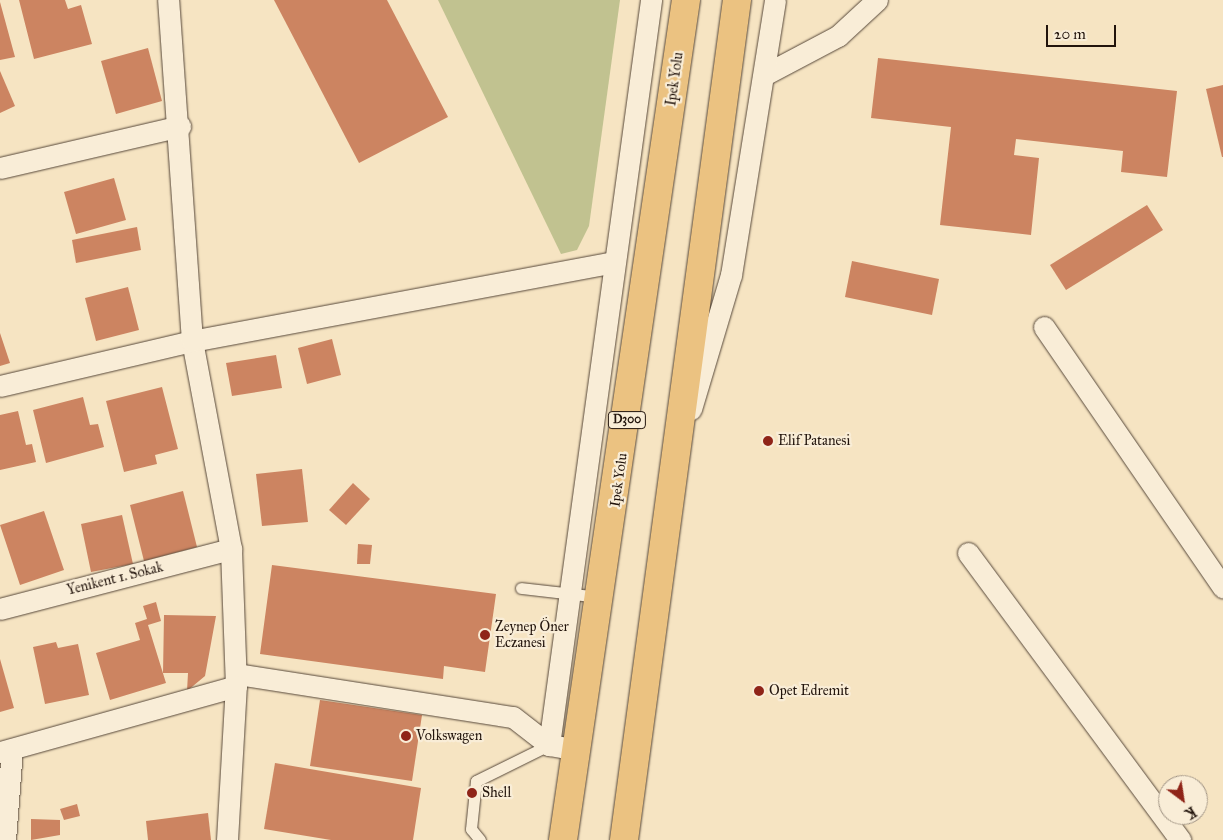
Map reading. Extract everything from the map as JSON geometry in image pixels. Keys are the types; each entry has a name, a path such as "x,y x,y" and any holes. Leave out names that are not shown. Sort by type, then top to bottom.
{"highway":[{"name":"Ipek Yolu","path":"563,840 602,597 686,0"},
{"path":"624,840 737,0"}],"street":[{"path":"168,0 180,126 192,341 231,549 237,680 227,840"},
{"path":"549,745 571,596 613,262 650,0"},
{"path":"674,466 731,276 775,0"},
{"path":"764,75 838,36 877,0"},
{"path":"0,168 180,126"},
{"path":"0,386 192,341 613,262"},
{"path":"1044,327 1223,586"},
{"name":"Yenikent 1. Sokak","path":"0,608 231,549"},
{"path":"968,553 1180,840"},
{"path":"5,840 4,754 237,680 513,717 549,745 577,749"}],"lane":[{"path":"521,588 571,596 602,597"},
{"path":"480,840 471,829 476,781 549,745"}],"green space":[{"path":"438,0 620,0 589,226 577,250 561,254"}],"building":[{"path":"19,0 65,0 68,9 81,5 92,44 34,59"},
{"path":"274,0 387,0 448,117 359,163"},
{"path":"0,2 15,57 0,60"},
{"path":"148,48 162,101 116,114 101,61"},
{"path":"878,58 1177,91 1167,177 1121,172 1123,151 1016,139 1014,155 1039,158 1031,235 940,225 951,127 871,118"},
{"path":"0,71 15,106 0,113"},
{"path":"1223,85 1223,157 1222,157 1206,89"},
{"path":"114,178 126,220 76,234 64,192"},
{"path":"1147,205 1163,230 1066,290 1050,265"},
{"path":"137,227 141,250 76,263 72,240"},
{"path":"852,261 939,279 932,315 845,297"},
{"path":"128,287 139,330 96,341 85,298"},
{"path":"0,333 10,363 0,366"},
{"path":"332,339 341,375 307,384 298,348"},
{"path":"276,355 282,388 232,396 226,363"},
{"path":"162,387 178,449 155,455 157,464 124,472 106,401"},
{"path":"83,397 90,425 98,424 104,447 46,463 33,410"},
{"path":"18,411 26,445 32,444 36,462 0,470 0,415"},
{"path":"302,469 308,522 262,526 256,474"},
{"path":"353,483 370,499 346,525 329,510"},
{"path":"183,491 197,547 144,561 130,505"},
{"path":"44,511 64,570 20,585 0,525"},
{"path":"122,515 133,564 91,572 81,524"},
{"path":"358,544 372,545 370,564 357,564"},
{"path":"272,565 496,594 485,672 444,666 443,679 260,654"},
{"path":"156,602 161,621 148,625 166,683 110,700 96,653 140,640 135,623 147,619 143,606"},
{"path":"164,615 216,616 205,676 187,691 188,673 163,673"},
{"path":"56,642 58,648 78,644 89,695 45,704 33,647"},
{"path":"0,659 14,708 0,712"},
{"path":"320,700 422,715 412,781 310,766"},
{"path":"275,763 421,788 413,840 331,840 264,829"},
{"path":"77,804 80,816 64,820 60,809"},
{"path":"208,813 211,840 148,840 146,821"},
{"path":"31,819 60,820 60,835 31,840"}],"place":[{"name":"Elif Patanesi","path":"768,441"},
{"name":"Zeynep Öner Eczanesi","path":"485,635"},
{"name":"Opet Edremit","path":"759,691"},
{"name":"Volkswagen","path":"406,736"},
{"name":"Shell","path":"472,793"}]}
